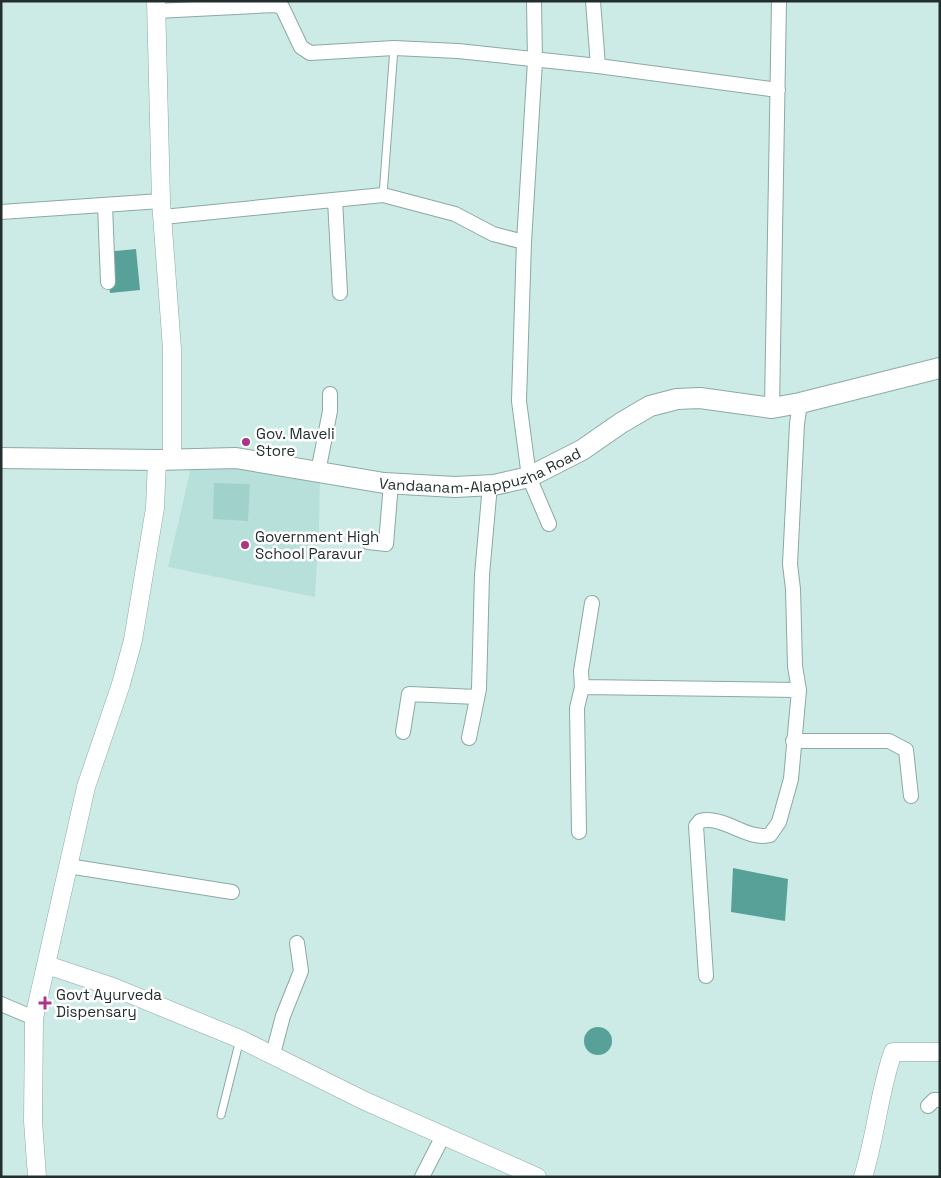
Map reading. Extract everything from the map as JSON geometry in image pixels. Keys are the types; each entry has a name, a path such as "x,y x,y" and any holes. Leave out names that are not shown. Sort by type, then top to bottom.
{"main road":[{"name":"Vandaanam-Alappuzha Road","path":"1,458 165,460 236,458 391,483 455,487 490,485 529,477 582,450 621,422 650,406 677,399 700,398 772,408 800,403 940,368"}],"street":[{"path":"534,1 535,61 524,242 519,401 529,477 549,524"},
{"path":"593,1 598,66"},
{"path":"772,408 773,258 779,1"},
{"path":"37,1177 33,1121 34,1018 86,787 121,684 133,640 165,460 172,349 162,209 156,6 282,7 301,47 310,53 394,48 458,51 535,61 598,66 778,90"},
{"path":"1,212 105,205 162,209 335,200 383,195 455,214 493,234 524,242"},
{"path":"335,200 340,293"},
{"path":"105,205 108,282"},
{"path":"318,472 330,411 330,394"},
{"path":"706,976 696,826 700,820 710,820 762,836 773,833 791,779 799,690 790,564 797,424 800,403"},
{"path":"368,542 386,544 391,483"},
{"path":"469,738 477,697 482,575 490,485"},
{"path":"579,832 577,708 582,687 581,671 592,604"},
{"path":"582,687 799,690"},
{"path":"403,732 409,694 477,697"},
{"path":"793,741 889,741 906,750 911,796"},
{"path":"68,866 232,892"},
{"path":"273,1054 283,1016 301,971 297,943"},
{"path":"47,965 113,987 240,1038 365,1101 532,1176"},
{"path":"1,1004 34,1018"},
{"path":"863,1177 886,1074 893,1052 940,1052"},
{"path":"422,1177 443,1136"}],"lane":[{"path":"383,195 394,48"},
{"path":"221,1115 240,1038"}],"shaded area":[{"path":"136,249 140,290 110,293 105,252"},
{"name":"Government High School Paravur","path":"192,463 318,477 320,480 319,523 315,597 168,567"},
{"path":"214,483 250,484 248,521 213,519"},
{"path":"733,868 788,879 785,921 731,912"},
{"path":"598,1027 608,1031 612,1041 608,1051 598,1055 588,1051 584,1041 588,1031"}],"place":[{"name":"Gov. Maveli Store","path":"246,442"},
{"name":"Government High School Paravur","path":"245,545"},
{"name":"Govt Ayurveda Dispensary","path":"45,1003"}]}
